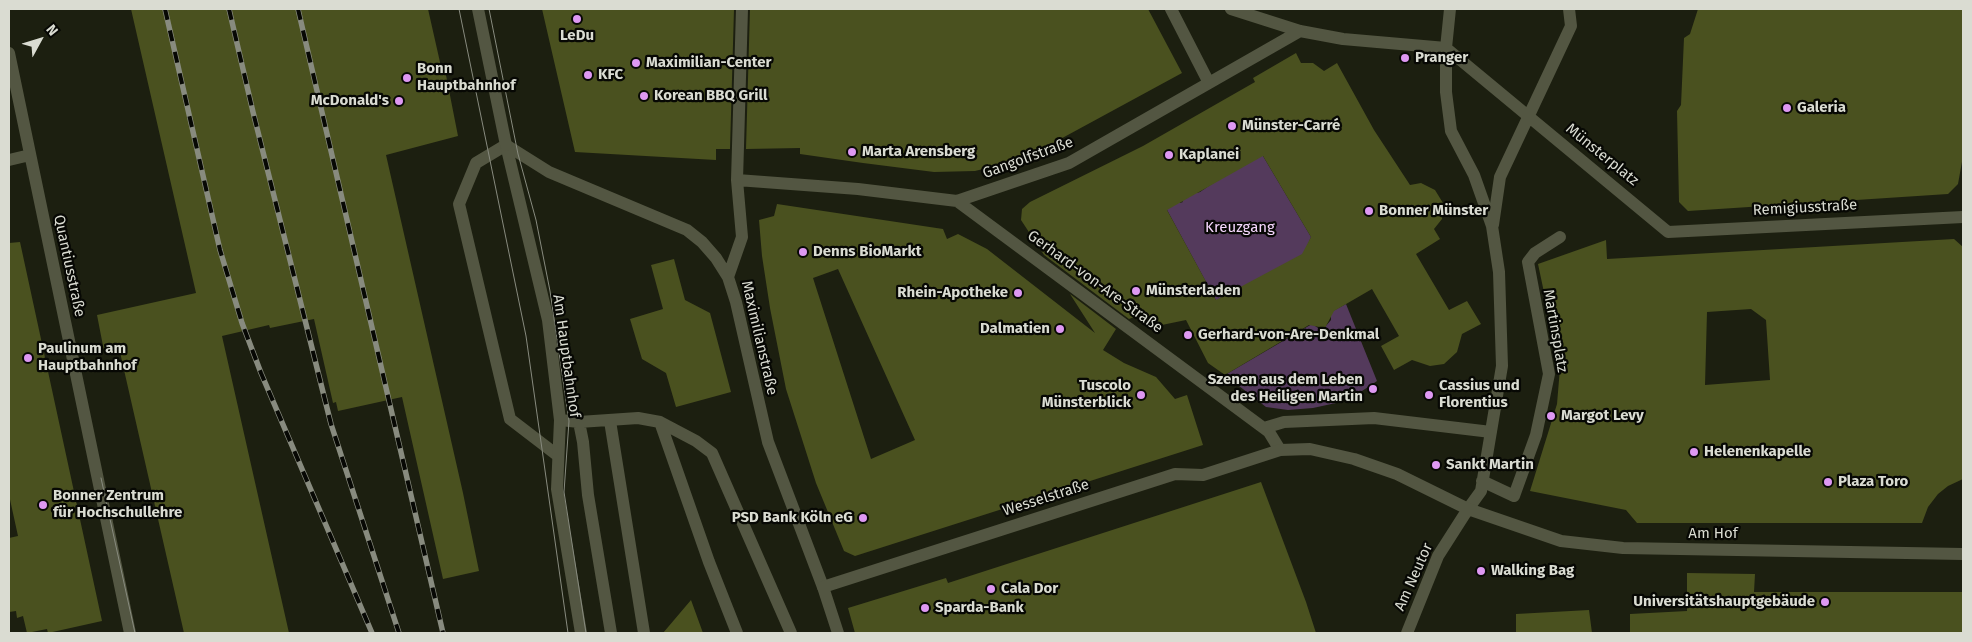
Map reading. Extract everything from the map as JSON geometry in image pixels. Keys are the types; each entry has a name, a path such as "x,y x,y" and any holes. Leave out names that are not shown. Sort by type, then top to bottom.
{"street":[{"name":"Am Hauptbahnhof","path":"478,9 506,145 548,320 560,420 557,489 580,633"},
{"name":"Maximilianstraße","path":"742,9 737,180 742,237 728,277 736,302 768,442 823,587 838,633"},
{"path":"1171,9 1208,83"},
{"path":"1231,9 1300,31 1343,39 1446,48"},
{"path":"1280,450 1310,449 1354,459 1397,474 1468,509 1481,491 1502,366 1498,272 1492,226 1474,175 1450,131 1446,92 1446,48 1450,9"},
{"path":"1492,226 1500,177 1530,118 1571,26 1569,9"},
{"name":"Gangolfstraße","path":"737,180 858,189 956,201 1069,164 1300,31"},
{"name":"Münsterplatz","path":"1446,48 1653,218"},
{"name":"Quantiusstraße","path":"9,53 130,633"},
{"path":"557,455 510,419 459,204 476,163 506,145 549,172 687,230 702,242 716,258 728,277"},
{"path":"9,160 30,155"},
{"name":"Gerhard-von-Are-Straße","path":"956,201 1264,428 1280,450"},
{"name":"Remigiusstraße","path":"1653,218 1668,232 1963,217"},
{"name":"Martinsplatz","path":"1482,481 1514,496 1536,435 1549,374 1528,262 1535,252 1560,237"},
{"path":"560,420 579,422 638,418 660,422 696,441 712,453 791,633"},
{"path":"1264,428 1284,422 1374,418 1491,432"},
{"path":"610,421 644,633"},
{"path":"579,422 611,633"},
{"path":"660,422 709,562 737,633"},
{"name":"Wesselstraße","path":"823,587 1175,474 1203,475 1280,450"},
{"name":"Am Hof","path":"1468,509 1561,541 1623,548 1963,554"},
{"name":"Am Neutor","path":"1407,633 1438,556 1468,509"}],"green space":[{"name":"Kreuzgang","path":"1260,151 1311,237 1302,258 1218,304 1166,208 1179,201 1180,203 1183,202 1181,199 1195,190 1197,193 1200,192"},
{"path":"1346,304 1377,381 1356,395 1336,403 1313,408 1288,410 1266,407 1225,375 1312,324 1318,328 1325,327 1331,320 1331,312"}],"building":[{"path":"131,9 428,9 442,71 445,70 458,136 386,155 479,571 443,579 402,397 338,411 336,402 333,403 314,319 270,328 269,325 222,336 289,633 184,633 119,348 104,351 97,315 196,293"},
{"name":"Maximilian-Center","path":"542,9 734,9 730,149 716,149 716,160 575,152"},
{"path":"750,9 1148,9 1182,73 1031,155 975,171 934,172 863,163 800,154 800,148 746,149"},
{"name":"Galeria","path":"1698,9 1963,9 1963,156 1958,184 1948,194 1688,211 1679,202 1677,111 1681,105 1684,38 1690,34"},
{"path":"1296,53 1301,63 1313,63 1324,71 1337,63 1374,130 1410,185 1421,183 1435,190 1443,203 1442,219 1434,229 1440,239 1416,254 1449,310 1467,301 1481,324 1462,334 1457,352 1444,364 1430,366 1412,360 1394,370 1381,346 1399,336 1372,289 1334,311 1325,328 1309,325 1225,375 1208,363 1186,320 1157,326 1141,314 1129,319 1044,255 1021,220 1022,209 1030,202 1143,146 1255,82 1253,78","holes":["1263,156 1311,237 1302,254 1216,300 1167,210"]},
{"path":"777,204 943,229 947,239 958,234 987,249 1095,333 1070,294 1116,329 1103,350 1124,363 1156,377 1175,399 1187,395 1203,445 855,556 844,551 816,483 786,389 770,308 759,220 774,216","holes":["838,269 915,440 871,459 813,278"]},
{"path":"1954,239 1963,247 1963,479 1948,486 1938,494 1928,507 1922,523 1637,523 1626,510 1530,491 1557,404 1560,368 1538,264 1606,240 1607,259","holes":["1751,309 1766,320 1770,380 1705,385 1707,312"]},
{"path":"20,242 102,621 48,633 47,629 27,633 23,616 17,618 16,611 9,612 9,538 18,536 9,495 9,243"},
{"path":"674,259 685,300 710,313 731,392 676,407 666,373 642,359 630,319 663,309 651,265"},
{"path":"1261,482 1316,633 855,633 848,608 946,578 948,583"},
{"name":"Universitätshauptgebäude","path":"1687,573 1755,574 1754,592 1963,592 1963,633 1630,633 1630,614 1687,611"},
{"path":"691,600 703,633 663,633"},
{"path":"1589,610 1592,633 1516,633 1516,614"}],"tram line":[{"path":"459,9 526,336 568,633"},
{"path":"489,9 518,154 536,220 550,291 569,421 564,492 586,633"},
{"path":"101,478 135,633"}],"railway":[{"path":"165,9 220,250 242,323 261,373 372,633"},
{"path":"229,9 331,424 399,633"},
{"path":"298,9 443,633"}],"place":[{"name":"LeDu","path":"577,19"},
{"name":"Pranger","path":"1405,58"},
{"name":"Maximilian-Center","path":"636,63"},
{"name":"KFC","path":"588,75"},
{"name":"Bonn Hauptbahnhof","path":"407,78"},
{"name":"Korean BBQ Grill","path":"644,96"},
{"name":"McDonald's","path":"399,101"},
{"name":"Galeria","path":"1787,108"},
{"name":"Münster-Carré","path":"1232,126"},
{"name":"Marta Arensberg","path":"852,152"},
{"name":"Kaplanei","path":"1169,155"},
{"name":"Bonner Münster","path":"1369,211"},
{"name":"Denns BioMarkt","path":"803,252"},
{"name":"Münsterladen","path":"1136,291"},
{"name":"Rhein-Apotheke","path":"1018,293"},
{"name":"Dalmatien","path":"1060,329"},
{"name":"Gerhard-von-Are-Denkmal","path":"1188,335"},
{"name":"Paulinum am Hauptbahnhof","path":"28,358"},
{"name":"Szenen aus dem Leben des Heiligen Martin","path":"1373,389"},
{"name":"Tuscolo Münsterblick","path":"1141,395"},
{"name":"Cassius und Florentius","path":"1429,395"},
{"name":"Margot Levy","path":"1551,416"},
{"name":"Helenenkapelle","path":"1694,452"},
{"name":"Sankt Martin","path":"1436,465"},
{"name":"Plaza Toro","path":"1828,482"},
{"name":"Bonner Zentrum für Hochschullehre","path":"43,505"},
{"name":"PSD Bank Köln eG","path":"863,518"},
{"name":"Walking Bag","path":"1481,571"},
{"name":"Cala Dor","path":"991,589"},
{"name":"Universitätshauptgebäude","path":"1825,602"},
{"name":"Sparda-Bank","path":"925,608"}]}
